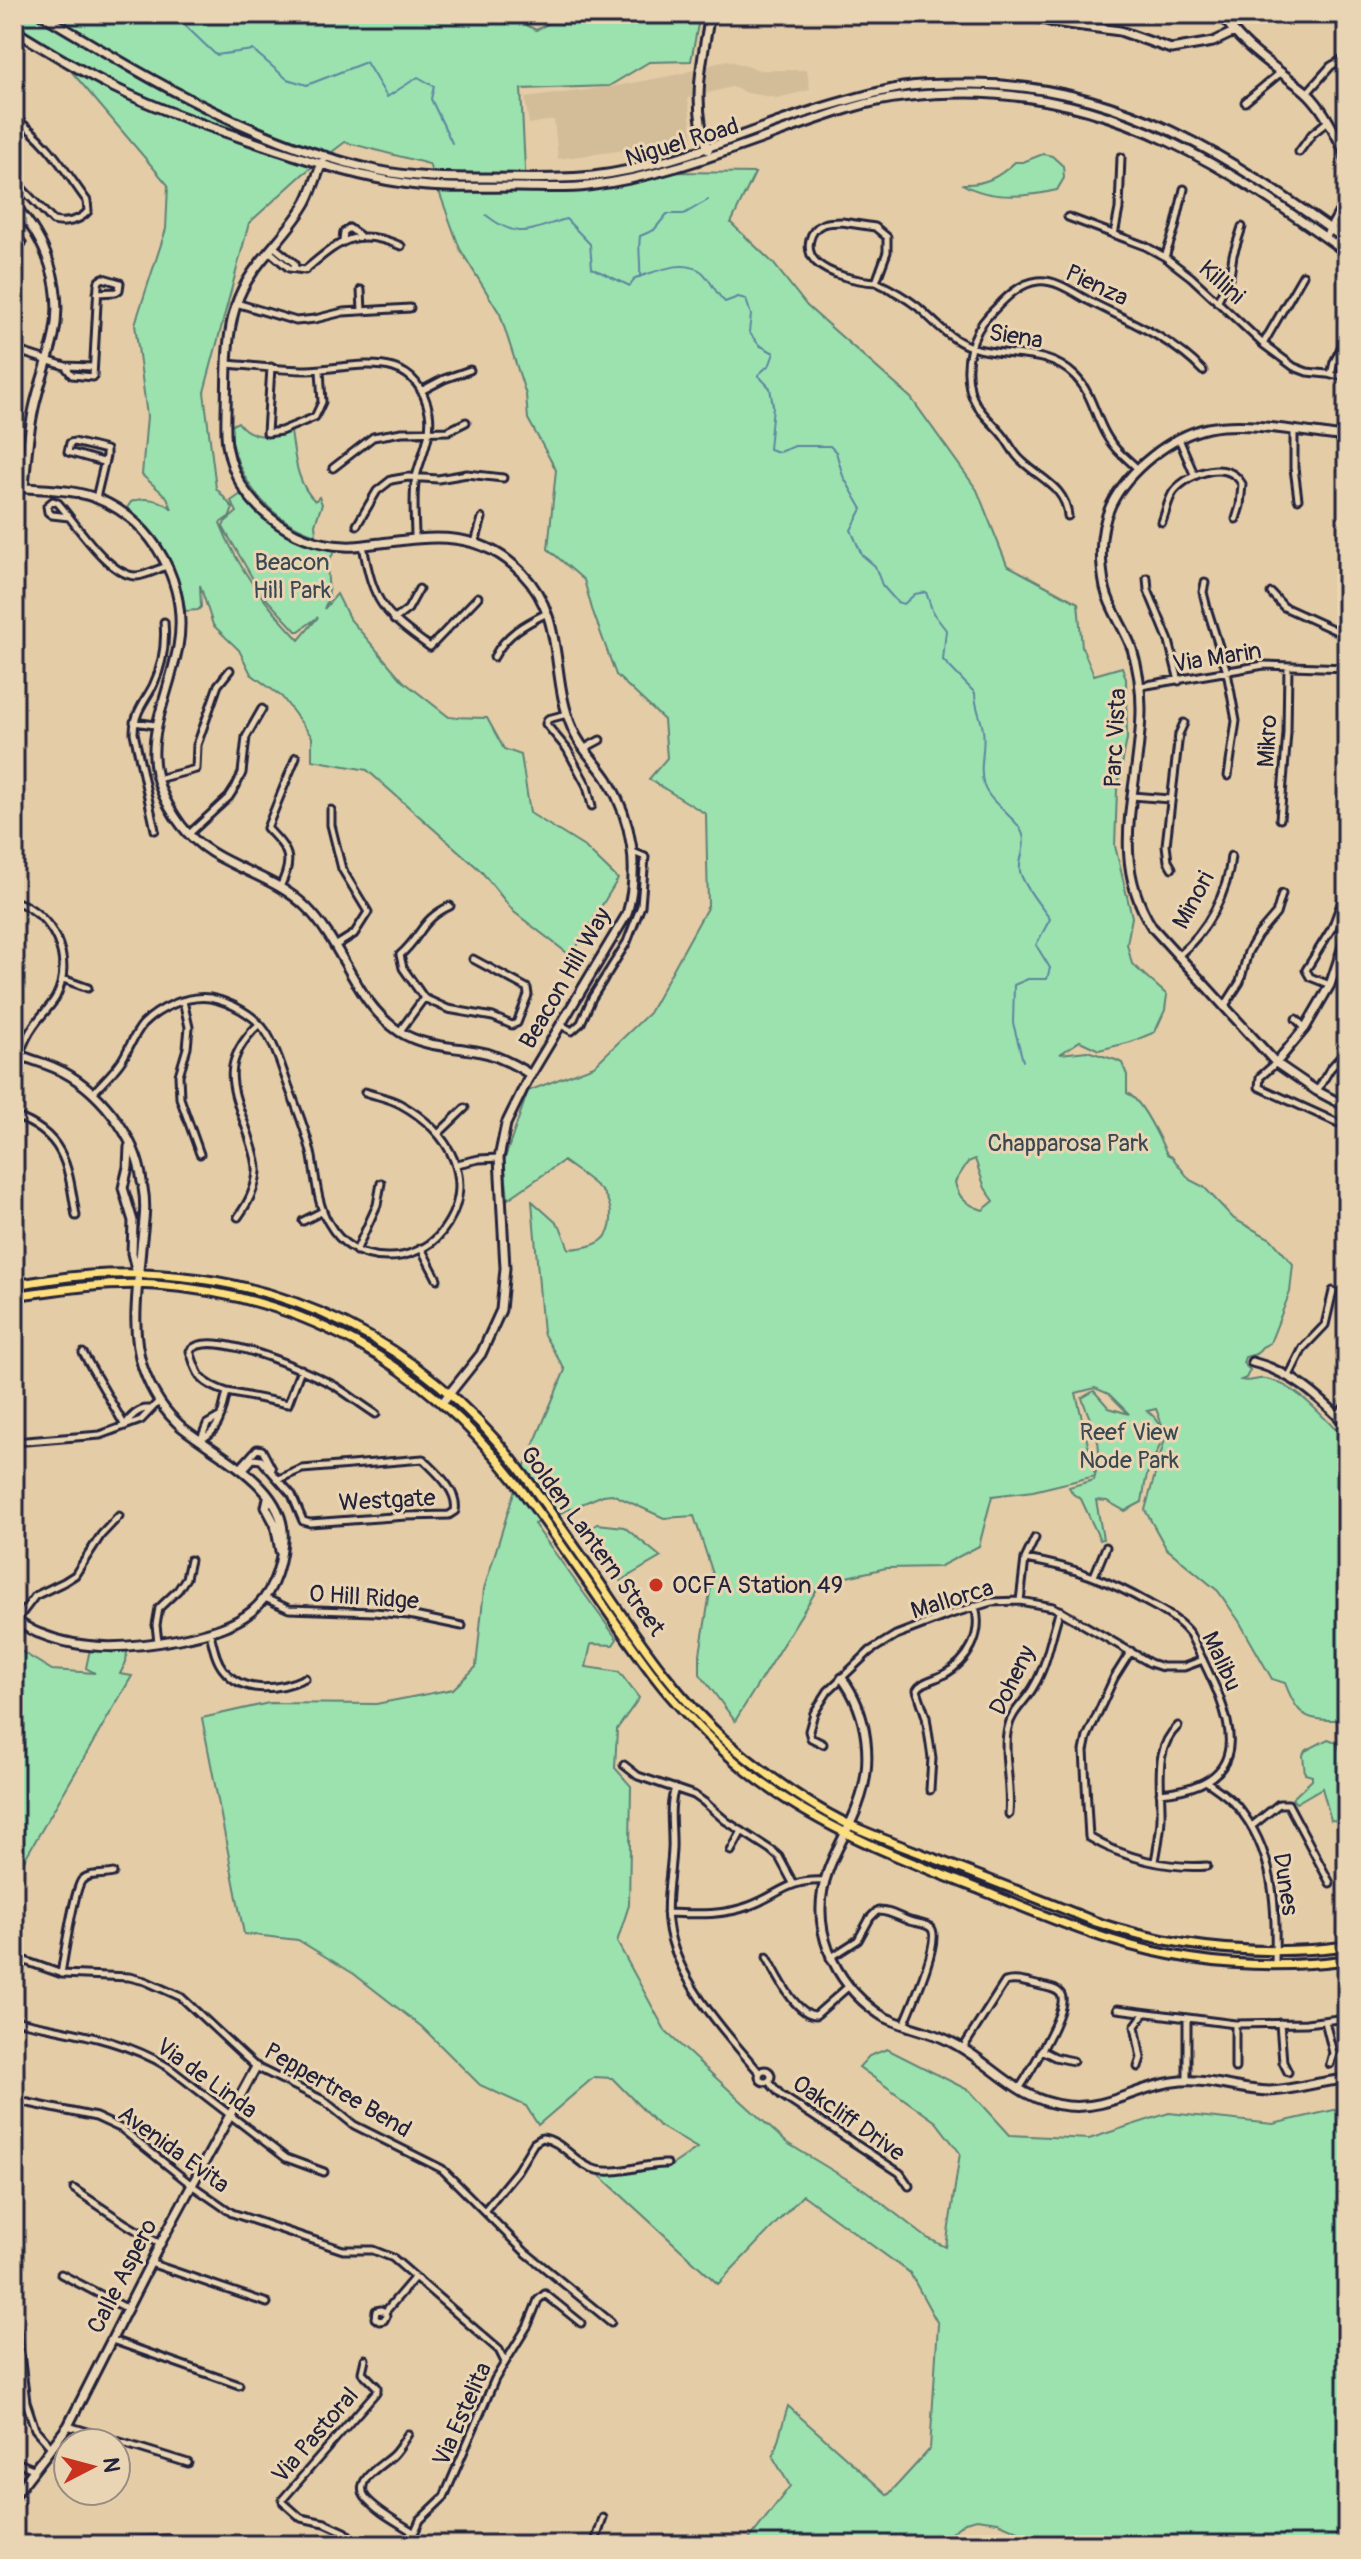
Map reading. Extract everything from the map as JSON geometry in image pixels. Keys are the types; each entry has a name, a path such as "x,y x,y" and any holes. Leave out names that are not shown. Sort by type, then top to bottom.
{"main road":[{"name":"Golden Lantern Street","path":"14,1285 74,1276 137,1274 225,1282 295,1302 341,1321 370,1337 451,1393 491,1435 527,1480 633,1630 699,1714 730,1744 788,1788 849,1824 1117,1929 1192,1946 1275,1952 1347,1946"},
{"name":"Golden Lantern Street","path":"14,1296 137,1284 216,1292 308,1319 389,1361 477,1435 515,1482 658,1682 681,1709 718,1746 775,1793 879,1851 1111,1940 1182,1958 1275,1965 1347,1960"}],"street":[{"name":"Niguel Road","path":"41,14 202,108 323,160 379,171 442,178 579,177 620,173 709,152 860,106 909,96 1001,94 1071,104 1117,118 1176,143 1347,253"},
{"path":"709,152 700,124 697,93 710,14"},
{"path":"1024,14 1053,22 1120,31 1171,49 1213,42 1234,32"},
{"path":"1222,14 1234,32 1307,93 1329,121 1347,156 1347,167"},
{"name":"Niguel Road","path":"14,30 137,99 375,179 405,184 581,187 636,179 804,113 856,98 920,86 1005,84 1073,94 1120,108 1180,133 1347,241"},
{"path":"1307,93 1324,72 1344,58 1347,68"},
{"path":"1245,102 1280,73"},
{"path":"804,113 808,122"},
{"path":"14,118 47,147 87,201 89,209 82,217 56,222 14,180"},
{"path":"1299,152 1312,134 1329,121"},
{"path":"1114,235 1119,209 1121,157"},
{"name":"Beacon Hill Way","path":"323,160 306,202 246,282 236,303 229,336 226,430 235,473 248,495 279,525 300,536 332,545 363,545 415,538 460,538 500,555 521,572 539,594 548,613 562,693 573,731 616,795 630,831 633,852 633,889 627,914 531,1075 506,1124 499,1158 505,1268 503,1299 498,1320 486,1346 442,1403"},
{"path":"614,183 620,173"},
{"path":"1326,238 1342,208 1347,187"},
{"path":"1165,257 1184,189"},
{"path":"15,208 44,247 55,281 56,320 31,421 24,488"},
{"name":"Killini","path":"1068,217 1145,246 1165,257 1292,369 1347,376"},
{"name":"Siena","path":"876,282 887,252 884,232 863,223 842,222 825,223 815,229 809,245 816,262 844,275 876,282 898,293 945,333 971,346 1004,354 1045,357 1060,364 1075,376 1088,393 1111,444 1138,469"},
{"path":"1217,302 1230,276 1242,227"},
{"path":"271,249 289,268 305,270 343,240 344,232 349,228 359,236 375,237 401,246"},
{"path":"14,231 22,243 14,251"},
{"path":"1263,344 1303,275"},
{"path":"65,366 72,375 90,378 94,373 97,293 101,278 120,283 116,292 97,293"},
{"name":"Pienza","path":"1068,516 1068,508 1059,493 1049,481 1015,455 1001,433 978,409 970,391 967,369 971,346 984,320 997,306 1019,287 1038,281 1048,282 1146,328 1194,361 1203,371"},
{"path":"361,290 362,311"},
{"path":"236,303 296,321 343,312 410,308"},
{"path":"1331,375 1347,336"},
{"path":"15,351 65,366 92,367"},
{"path":"228,364 320,370 380,364 399,369 414,380 429,413 428,433 416,478 415,538"},
{"path":"271,367 267,433 281,431 315,417 322,402 320,370"},
{"path":"421,391 470,370"},
{"path":"333,468 373,437 402,432 448,431 466,422"},
{"name":"Parc Vista","path":"1347,437 1272,428 1209,428 1178,438 1138,469 1111,505 1101,544 1105,590 1132,648 1141,686 1127,845 1132,889 1152,927 1276,1063 1347,1107"},
{"path":"1294,432 1298,499"},
{"path":"1178,438 1194,474"},
{"path":"96,498 106,450 70,443 68,452 103,462"},
{"path":"1162,522 1175,491 1194,474 1226,471 1240,479 1241,496 1236,519"},
{"path":"357,525 381,486 396,478 434,479 467,474 503,478"},
{"path":"14,487 64,491 96,498 138,525 168,566 179,605 180,631 155,725 154,751 157,779 166,802 189,834 215,855 280,887 307,908 320,923 369,1003 400,1031 440,1048 476,1051 500,1058 531,1075"},
{"path":"69,517 99,554 126,574 139,576 168,566"},
{"path":"475,543 482,518"},
{"path":"363,545 369,581 380,603 394,620 430,647 478,597"},
{"path":"1147,578 1148,590 1169,641 1179,681"},
{"path":"1205,583 1203,592 1227,672 1236,721 1228,776"},
{"path":"394,620 408,609 419,589"},
{"path":"1271,593 1284,607 1341,633 1347,658"},
{"path":"494,657 513,632 548,613"},
{"path":"155,830 134,722 159,670 165,642 164,622"},
{"name":"Via Marin","path":"1141,686 1264,665 1347,668"},
{"name":"Mikro","path":"1280,819 1287,733 1288,666"},
{"path":"157,779 196,769 197,745 202,730 218,685 230,670"},
{"path":"189,834 229,797 236,786 242,773 246,737 262,709"},
{"path":"568,713 552,717 546,724 567,749 587,786 592,806"},
{"path":"134,722 155,725"},
{"path":"1172,868 1166,852 1170,799 1179,734 1184,723"},
{"path":"585,748 600,740"},
{"path":"280,887 288,871 288,854 267,828 296,757"},
{"path":"1132,796 1170,799"},
{"path":"331,810 331,825 342,869 368,912 354,934 334,946"},
{"path":"561,1025 572,1031 581,1023 592,998 627,942 641,906 645,857 633,852"},
{"name":"Minori","path":"1178,956 1198,936 1224,892 1231,856"},
{"path":"1330,985 1310,977 1306,970 1332,928 1347,888"},
{"path":"1224,1007 1240,982 1248,952 1276,914 1282,894"},
{"path":"14,901 34,910 57,936 63,960 62,979 54,1001 33,1026 17,1054 55,1068 94,1092 113,1115 137,1156 145,1215 141,1263 137,1274"},
{"path":"450,906 428,919 415,941 399,958 411,982 424,998 448,1009 493,1017 512,1025 517,1023 528,995 527,988 473,959"},
{"path":"1347,934 1330,985 1305,1028 1260,1077 1259,1087 1347,1127"},
{"path":"62,979 88,988"},
{"path":"94,1092 121,1062 142,1025 159,1012 183,1001 205,998 228,1003 267,1033 308,1140 323,1211 335,1234 356,1251 393,1258 421,1248 439,1236 455,1210 460,1189 457,1164 438,1134 400,1104 365,1092"},
{"path":"400,1031 424,998"},
{"path":"183,1001 189,1027 179,1075 180,1098 200,1154"},
{"path":"1296,1019 1305,1028"},
{"path":"238,1217 251,1197 257,1169 231,1076 234,1055 245,1037 259,1024"},
{"path":"1317,1091 1330,1069 1347,1050"},
{"path":"438,1134 465,1108"},
{"path":"14,1116 31,1122 48,1135 62,1153 76,1216"},
{"path":"119,1516 101,1535 75,1575 35,1596 15,1620 40,1634 79,1644 122,1647 210,1633 241,1621 265,1598 279,1564 280,1551 275,1524 266,1507 268,1498 242,1469 178,1423 159,1401 139,1356 137,1274 132,1253 133,1221 123,1188 129,1144"},
{"path":"457,1164 499,1158"},
{"path":"356,1251 377,1205 381,1183"},
{"path":"303,1221 323,1211"},
{"path":"421,1248 437,1279"},
{"path":"1289,1376 1303,1348 1326,1323 1333,1291"},
{"path":"301,1369 288,1404 211,1387 199,1377 190,1348 200,1344 233,1347 272,1358 301,1369 343,1391 376,1414"},
{"path":"83,1353 125,1426"},
{"path":"1252,1362 1289,1376 1314,1393 1347,1425"},
{"path":"200,1440 210,1435 218,1425 227,1392"},
{"path":"14,1442 100,1435 125,1426 131,1417 159,1401"},
{"path":"1337,1415 1347,1405"},
{"path":"200,1440 206,1425 221,1416"},
{"path":"211,1421 218,1425"},
{"name":"Westgate","path":"242,1469 253,1459 261,1460 292,1495 303,1521 310,1523 449,1515 455,1511 456,1503 444,1481 423,1459 302,1469 279,1479"},
{"path":"1020,1601 1025,1559 1035,1538"},
{"path":"1094,1576 1106,1547"},
{"name":"Malibu","path":"1025,1559 1062,1565 1113,1583 1181,1623 1190,1634 1230,1725 1230,1742 1217,1775 1207,1782"},
{"path":"158,1643 156,1625 159,1608 186,1578 190,1560"},
{"name":"O Hill Ridge","path":"265,1598 289,1609 409,1615 462,1626"},
{"name":"Mallorca","path":"823,1744 811,1738 809,1731 820,1702 870,1651 896,1635 975,1606 1020,1601 1060,1610 1162,1667 1184,1667 1203,1660"},
{"path":"930,1790 930,1744 926,1717 917,1690 954,1668 970,1651 979,1623 975,1606"},
{"name":"Doheny","path":"1009,1814 1006,1747 1009,1724 1034,1687 1060,1610"},
{"path":"210,1633 223,1669 244,1684 255,1688 275,1687 305,1678"},
{"path":"1131,1651 1120,1666 1087,1737 1084,1751 1089,1837 1125,1854 1185,1868 1207,1866"},
{"path":"842,1678 857,1700 865,1732 866,1752 862,1791 825,1881 820,1905 821,1919 830,1958 849,1986 881,2015 940,2036 963,2048 1019,2090 1054,2103 1078,2106 1113,2102 1165,2083 1187,2080 1271,2091 1296,2089 1330,2080 1347,2080"},
{"path":"1155,1861 1161,1821 1161,1759 1169,1736 1178,1726"},
{"path":"624,1765 638,1776 694,1795 779,1857 793,1883"},
{"path":"1160,1793 1194,1789 1207,1782"},
{"name":"Dunes","path":"1207,1782 1235,1803 1252,1826 1266,1854 1271,1872 1275,1965"},
{"name":"Oakcliff Drive","path":"675,1788 671,1807 672,1847 667,1913 673,1946 688,1979 760,2073 768,2072 768,2081 781,2095 900,2173 909,2186"},
{"path":"1252,1826 1279,1804 1288,1804 1330,1883"},
{"path":"731,1851 742,1831"},
{"path":"61,1974 69,1938 69,1920 79,1885 90,1875 113,1873"},
{"path":"667,1913 727,1912 750,1906 793,1883 825,1881"},
{"path":"830,1958 858,1940 872,1914 877,1911 883,1910 915,1924 929,1926 934,1938 904,2025"},
{"name":"Peppertree Bend","path":"14,1957 61,1974 129,1977 181,1997 256,2067 323,2100 354,2125 442,2169 525,2252 611,2322"},
{"path":"767,1957 783,1985 808,2015 816,2015 849,1986"},
{"path":"963,2048 1001,1986 1010,1980 1060,1993 1063,1999 1055,2025 1019,2090"},
{"path":"1117,2009 1235,2024 1306,2023 1347,2018"},
{"path":"1138,2067 1141,2058 1135,2026 1144,2014"},
{"path":"1187,2018 1187,2080"},
{"name":"Via de Linda","path":"14,2020 123,2044 147,2054 286,2158 324,2172"},
{"path":"1325,2021 1333,2053 1330,2064"},
{"path":"1280,2022 1283,2062 1288,2072"},
{"path":"1235,2024 1235,2068"},
{"path":"1041,2050 1073,2061"},
{"name":"Calle Aspero","path":"14,2496 68,2426 150,2263 256,2067"},
{"name":"Avenida Evita","path":"14,2100 96,2117 122,2129 232,2213 343,2250 373,2250 393,2258 499,2350 505,2362"},
{"path":"485,2210 506,2186 534,2143 542,2138 559,2144 581,2163 595,2169 621,2171 667,2164"},
{"path":"74,2189 160,2244"},
{"path":"150,2263 267,2303"},
{"path":"61,2274 128,2309"},
{"path":"385,2312 415,2277"},
{"name":"Via Estelita","path":"409,2545 420,2520 444,2497 505,2362 528,2325 538,2300 545,2294 581,2323"},
{"path":"14,2305 26,2402 35,2429 50,2446"},
{"path":"112,2340 239,2385"},
{"name":"Via Pastoral","path":"358,2545 345,2532 325,2523 301,2518 283,2499 377,2391 377,2387 362,2372 365,2359"},
{"path":"14,2403 26,2402"},
{"path":"68,2426 188,2463"},
{"path":"408,2434 395,2454 367,2478 362,2490 373,2504 413,2532"},
{"path":"14,2461 33,2469"},
{"path":"594,2545 603,2518"},
{"path":"138,2545 139,2541 167,2539"}],"shaded area":[{"path":"727,60 760,70 807,70 810,90 777,98 732,87 688,98 693,141 558,159 554,120 529,124 525,98 680,74"}],"green space":[{"path":"14,14 506,14 536,30 566,14 700,14 691,61 649,62 609,86 521,89 526,189 628,184 673,172 755,173 731,223 773,263 807,306 911,398 977,490 1007,565 1078,603 1082,647 1094,675 1122,667 1126,679 1127,739 1117,790 1115,846 1132,917 1127,944 1132,964 1167,995 1165,1010 1155,1032 1099,1050 1080,1041 1060,1054 1087,1051 1122,1063 1127,1075 1127,1093 1144,1111 1167,1154 1190,1180 1204,1187 1234,1219 1271,1239 1293,1264 1290,1292 1270,1343 1256,1354 1245,1357 1243,1363 1250,1370 1241,1380 1266,1379 1289,1388 1311,1404 1347,1441 1347,1720 1315,1719 1301,1712 1285,1683 1272,1679 1218,1591 1166,1548 1145,1510 1166,1435 1156,1409 1147,1411 1160,1425 1162,1439 1148,1473 1142,1502 1125,1511 1107,1501 1096,1500 1103,1539 1100,1540 1081,1499 1069,1487 1094,1480 1095,1476 1033,1491 992,1496 979,1546 939,1567 886,1568 821,1583 735,1721 700,1674 700,1654 713,1574 694,1516 664,1518 612,1494 534,1524 617,1639 613,1645 591,1644 586,1667 619,1672 639,1698 617,1729 615,1768 631,1786 629,1905 617,1942 666,2032 787,2143 865,2190 927,2238 946,2247 960,2153 936,2122 859,2067 869,2056 887,2049 970,2091 1010,2135 1089,2139 1169,2113 1273,2124 1347,2107 1347,2545 1050,2545 998,2522 977,2519 965,2522 936,2545 745,2545 790,2486 773,2457 788,2406 888,2495 930,2449 938,2324 910,2273 803,2195 718,2284 595,2171 622,2174 669,2167 697,2148 658,2125 612,2078 594,2077 538,2125 526,2106 480,2085 422,2027 354,1974 298,1940 244,1934 202,1718 269,1703 376,1704 453,1689 476,1667 484,1589 515,1489 565,1370 543,1333 532,1201 560,1226 569,1249 601,1241 609,1231 611,1218 604,1194 563,1161 508,1199 504,1161 528,1091 594,1066 649,1013 708,906 706,814 649,779 667,758 664,720 616,675 584,580 548,549 556,470 528,419 526,395 500,314 460,249 429,164 345,142 303,174 249,223 204,392 216,488 233,508 230,516 220,523 235,556 254,586 299,640 318,617 296,631 261,593 223,527 237,512 231,501 241,494 283,532 335,551 327,563 329,597 324,609 337,594 349,618 403,681 449,717 487,718 504,749 521,755 530,813 586,848 618,879 571,956 514,912 481,871 367,770 312,760 312,737 282,697 251,674 239,650 213,625 200,585 201,607 185,611 179,581 167,554 150,529 127,508 131,502 147,499 164,503 172,509 167,497 142,475 147,416 135,324 166,229 168,185 60,58 14,26","holes":["975,1159 985,1188 994,1201 983,1210 964,1200 955,1182 968,1162","1095,1388 1109,1394 1129,1414 1109,1408 1094,1391 1082,1398 1098,1444 1095,1475 1076,1393"]},
{"path":"1043,154 1052,156 1063,166 1064,178 1057,190 1009,196 984,193 962,184 985,181 1015,162"},
{"path":"238,422 255,434 269,436 291,432 300,478 309,494 315,501 319,497 322,504 315,524 316,535 282,518 256,494 238,462 233,445 230,426"},
{"path":"597,1524 624,1527 661,1557 620,1581 588,1530"},
{"path":"14,1647 52,1670 95,1673 86,1668 90,1649 127,1651 120,1674 132,1676 20,1867 14,1864"},
{"path":"1328,1739 1336,1742 1347,1762 1347,1818 1341,1821 1331,1820 1322,1788 1296,1803 1292,1799 1312,1780 1312,1776 1305,1774 1305,1751"}],"waterway":[{"path":"173,14 216,55 253,50 287,79 307,85 366,62 387,97 418,77 434,86 431,99 452,143"},
{"path":"640,277 640,236 654,230 667,214 684,214 708,200"},
{"path":"486,215 516,231 566,219 590,244 592,268 630,286 635,278 686,266 702,272 725,302 738,297 746,299 751,315 749,332 759,345 774,353 770,364 758,375 770,388 773,406 769,449 779,452 795,446 830,446 836,452 843,476 862,509 851,530 862,555 875,566 882,585 897,602 904,604 915,594 926,592 933,613 946,630 943,660 975,693 984,737 984,786 1023,835 1022,876 1050,919 1036,945 1050,968 1047,979 1028,979 1014,985 1013,1023 1023,1061"}],"place":[{"name":"OCFA Station 49","path":"656,1585"}],"park label":[{"name":"Beacon Hill Park","path":"292,576"},
{"name":"Chapparosa Park","path":"1068,1143"},
{"name":"Reef View Node Park","path":"1129,1446"}]}
